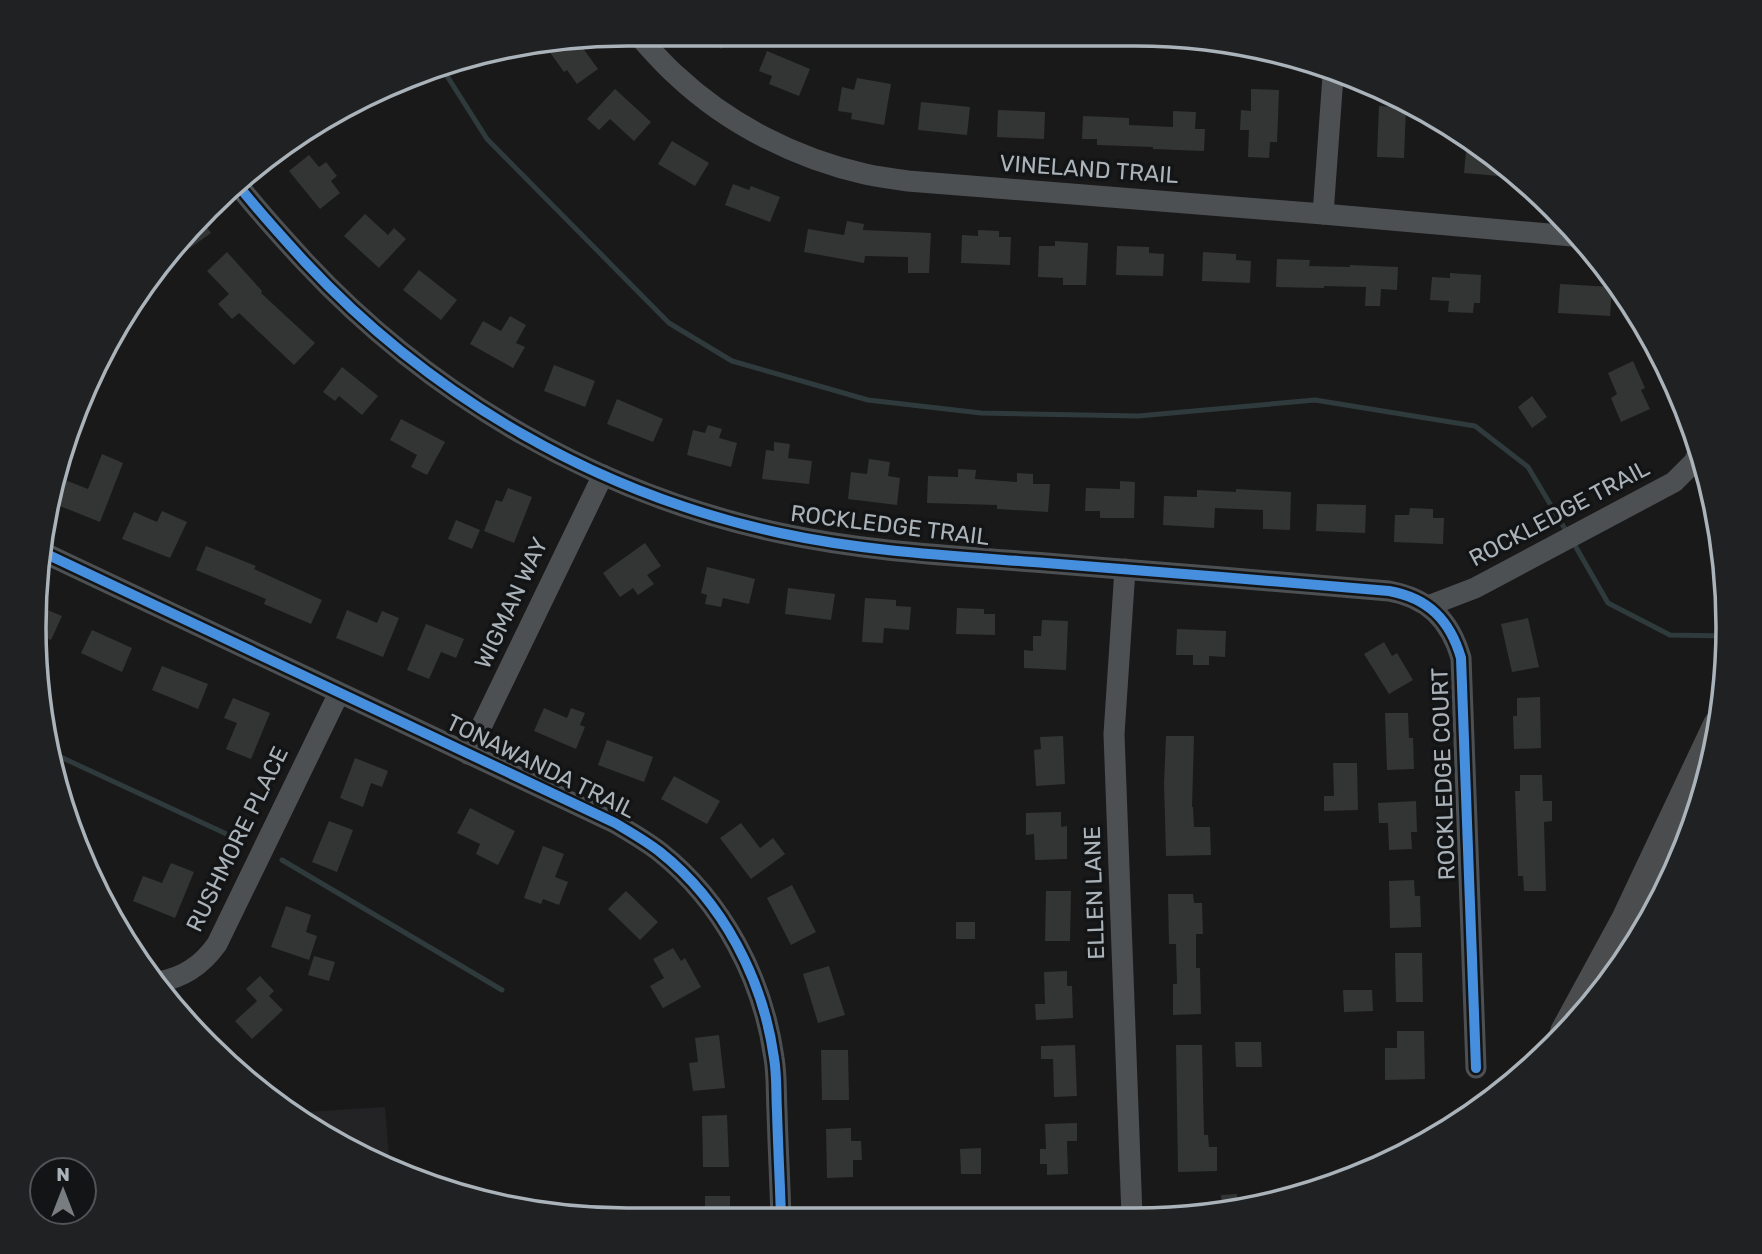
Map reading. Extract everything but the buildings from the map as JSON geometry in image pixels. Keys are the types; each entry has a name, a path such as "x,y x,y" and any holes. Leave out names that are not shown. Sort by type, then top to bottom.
{"highway":[{"path":"1586,993 1626,919 1700,762"}],"street":[{"name":"VINELAND TRAIL","path":"648,46 676,76 734,119 773,141 821,161 864,174 908,181 1564,235"},
{"path":"1323,214 1333,80"},
{"name":"ROCKLEDGE TRAIL","path":"243,191 325,284 422,369 514,430 572,461 650,495 726,520 812,540 903,552 1190,574"},
{"name":"ROCKLEDGE TRAIL","path":"1428,606 1475,588 1674,482 1693,463"},
{"name":"WIGMAN WAY","path":"468,754 603,475"},
{"name":"TONAWANDA TRAIL","path":"50,556 615,823 639,837 678,868 720,917 742,954 757,988 768,1024 775,1061 781,1208"},
{"name":"ELLEN LANE","path":"1125,569 1114,734 1132,1208"},
{"name":"ROCKLEDGE COURT","path":"1190,574 1389,590 1419,600 1439,616 1449,629 1461,658 1476,1068"},
{"name":"RUSHMORE PLACE","path":"165,980 198,966 217,944 338,693"}],"shaded area":[{"path":"385,1107 389,1157 336,1131 307,1112"}],"waterway":[{"path":"446,74 487,139 669,323 732,361 868,400 981,413 1138,416 1315,400 1475,426 1528,467 1568,534"},
{"path":"1573,542 1608,603 1670,635 1716,636"},
{"path":"61,757 233,837"},
{"path":"282,860 502,990"}],"cycle path":[{"path":"243,191 305,262 354,311 407,356 463,397 522,434 583,466 647,493 713,516 780,533 846,545 1389,591 1403,594 1426,605 1451,632 1461,658 1476,1068"},
{"path":"50,556 615,823 655,848 683,872 721,918 736,944 750,971 769,1029 776,1071 781,1208"}]}
